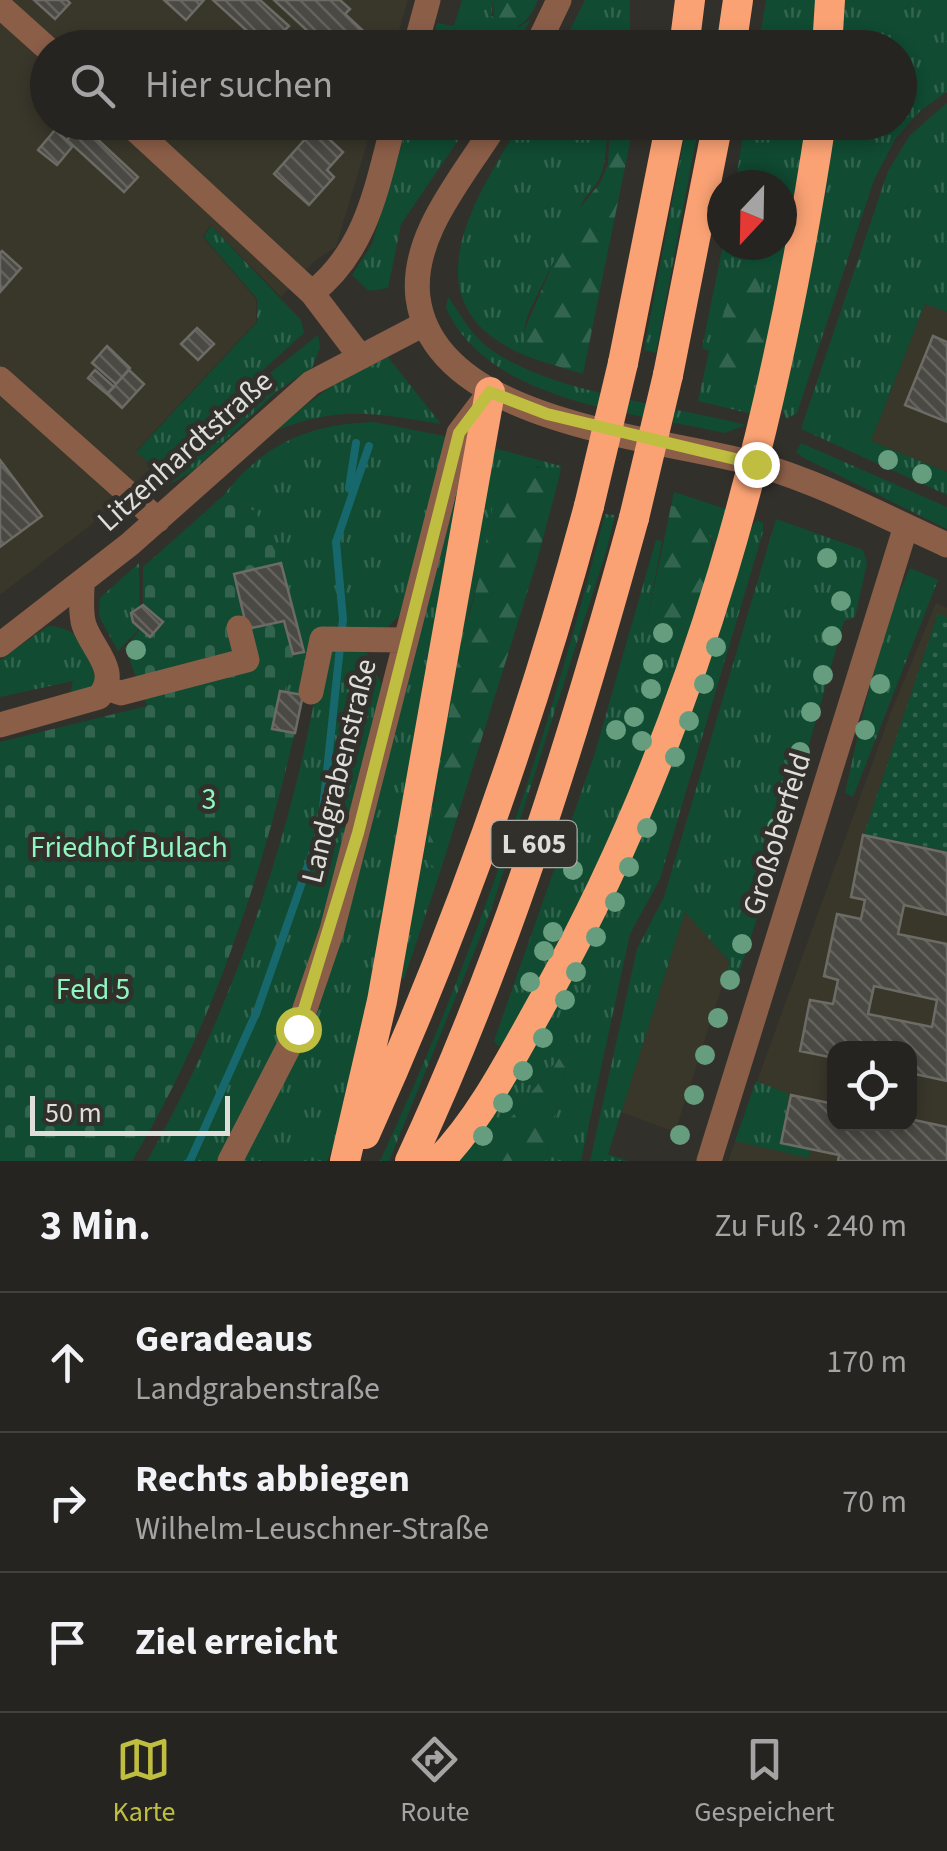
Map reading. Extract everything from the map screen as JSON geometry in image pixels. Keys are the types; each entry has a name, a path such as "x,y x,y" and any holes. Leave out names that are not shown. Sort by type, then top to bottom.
{"highway":[{"path":"686,30 690,0"},
{"path":"734,30 738,0"},
{"path":"828,30 830,0"},
{"name":"L 605","path":"349,1161 419,1013 525,729 588,506 623,363 667,140"},
{"name":"L 605","path":"410,1161 494,962 568,742 634,518 668,375 714,140"},
{"path":"439,1161 524,1036 569,955 623,841 690,675 756,464 800,254 817,140"},
{"path":"349,1161 382,1002 490,392"}],"street":[{"path":"419,30 428,0"},
{"path":"545,30 559,0"},
{"path":"0,6 30,33"},
{"path":"147,140 312,292 359,355"},
{"path":"312,292 346,260 361,234 389,140"},
{"path":"486,140 423,247 418,296 424,324 444,355 490,392 547,414 756,464 947,545"},
{"name":"Litzenhardtstraße","path":"0,644 82,584 158,520 281,407 359,355 424,324"},
{"path":"0,379 158,520"},
{"name":"Landgrabenstraße","path":"230,1161 298,1029 332,930 459,433 490,392"},
{"name":"Großoberfeld","path":"709,1161 822,802 889,568 906,526"},
{"path":"0,725 99,697 106,688 107,669 84,625 82,584"},
{"path":"106,688 121,693 247,660 239,628"},
{"path":"311,692 322,639 405,640"}],"shaded area":[{"path":"0,0 408,0 399,30 30,30 30,140 368,140 336,247 316,260 281,297 210,225 203,237 256,299 256,322 136,451 154,467 92,524 0,595"},
{"path":"925,303 947,312 947,472 871,441"},
{"path":"936,603 947,608 947,1161 728,1161 891,712"},
{"path":"685,911 730,962 675,1132 621,1112"}],"green space":[{"path":"462,0 493,0 491,16 519,27 531,19 525,30 435,30 437,23 454,26"},
{"path":"493,0 538,0 526,20 509,27 494,19"},
{"path":"585,0 630,0 630,30 570,30"},
{"path":"766,0 821,0 819,30 761,30"},
{"path":"841,0 947,0 947,92 917,114 917,30 840,30"},
{"path":"947,103 947,312 925,304 871,441 947,472 947,495 801,429 888,171 907,140 917,140 917,129"},
{"path":"403,140 458,140 401,224 388,288 369,291 352,275 372,244"},
{"path":"511,140 607,140 599,180 585,197 528,314 523,333 537,360 495,339 470,314 459,286 459,254 468,221"},
{"path":"609,140 631,140 583,374 537,360 523,333 574,215 600,183 608,165"},
{"path":"684,140 696,140 656,353 644,350"},
{"path":"742,140 808,140 797,197 797,170 737,170"},
{"path":"829,140 894,140 874,180 797,413 786,419 781,407"},
{"path":"211,226 301,320 304,333 155,467 136,452 257,322 257,299 204,237"},
{"path":"720,260 785,260 756,415 698,401 709,351 702,348"},
{"path":"752,260 766,260 758,282 769,311 757,371 750,379 716,389 707,382 711,350 730,295 742,288"},
{"path":"448,297 486,346 541,375 610,396 746,425 725,433 608,409 529,384 495,365 467,340 446,308"},
{"path":"318,335 320,348 312,368 277,391 193,471 165,487 150,486 270,373"},
{"path":"388,357 441,424 395,417 336,415 270,433 331,386"},
{"path":"374,422 444,436 449,443 406,610 387,627 324,629 303,695 286,692 293,654 303,652 256,512 223,496 254,463 289,440 329,427"},
{"path":"801,443 947,507 947,529 804,458 796,452"},
{"path":"468,444 373,976 341,1127 327,1161 238,1161 276,1089"},
{"path":"494,448 561,466 560,474 537,466 479,579 469,611 432,812 436,869 442,866 404,979 400,978"},
{"path":"520,468 548,468 560,474 537,561 442,866 436,869 425,859 460,647 479,579 494,499 507,475"},
{"path":"674,492 729,510 671,696 591,886 505,1045 498,1046 494,1041 594,756 656,540 662,541 648,616 658,629 673,626 693,611 699,600 714,545 693,513 671,506"},
{"name":"Friedhof Bulach","path":"223,496 256,512 281,563 304,652 293,655 286,691 303,695 274,815 237,935 190,1051 132,1161 0,1161 0,742 147,706 125,648 140,629 131,613 143,605 143,567"},
{"path":"671,506 691,511 704,523 711,541 712,560 709,581 693,616 679,627 658,629 648,616"},
{"path":"605,514 615,515 606,552 490,913 389,1161 380,1161 448,1004 508,843 560,679"},
{"path":"776,519 863,550 867,563 855,617 844,621 774,868 735,984 726,988 723,983 730,962 685,912 608,1154 628,1161 590,1161 637,949 664,897"},
{"path":"757,520 763,523 763,532 660,879 630,934 581,1161 545,1161 566,1069 559,1058 476,1161 455,1161 505,1087 748,532"},
{"path":"139,563 140,628 118,651 99,616 100,598"},
{"path":"910,568 938,580 853,797 845,793 864,708 889,620"},
{"path":"938,613 947,617 947,851 864,834"},
{"path":"48,626 69,631 81,641 96,678 92,689 69,697 73,681 0,697 0,660"},
{"path":"328,647 365,650 383,687 306,994 224,1161 147,1161 206,1043 257,915 296,783 322,654"},
{"path":"559,1058 566,1069 545,1161 476,1161"},
{"path":"756,1081 789,1094 781,1143 811,1149 809,1158 735,1141"}],"building":[{"path":"34,0 67,0 70,3 55,19"},
{"path":"164,0 204,0 186,20"},
{"path":"213,0 260,0 289,26 285,30 246,30"},
{"path":"274,0 340,0 350,9 345,14 362,30 306,30"},
{"path":"46,140 66,140 73,146 57,165 38,150"},
{"path":"67,140 98,140 138,177 124,192"},
{"path":"304,140 330,140 343,152 327,170 334,177 309,205 274,174"},
{"path":"0,253 21,268 0,292"},
{"path":"197,328 214,344 198,360 181,344"},
{"path":"933,336 947,342 947,422 905,405"},
{"path":"107,346 130,368 116,384 92,363"},
{"path":"95,370 114,387 107,394 88,378"},
{"path":"129,370 144,384 122,408 107,394"},
{"path":"0,460 42,516 0,547"},
{"path":"281,563 304,652 293,654 284,621 247,629 234,574"},
{"path":"143,605 163,622 150,637 133,622 131,613"},
{"path":"280,691 303,695 295,733 272,729"},
{"path":"863,835 947,853 947,915 904,905 898,934 947,944 947,1081 917,1075 917,1041 827,1041 827,1057 800,1051 810,1000 833,1004 838,980 824,976 837,914 861,919 865,900 851,897","holes":["874,986 937,1000 932,1027 868,1014"]},
{"path":"791,1095 827,1103 827,1131 917,1131 917,1121 947,1127 947,1161 838,1161 839,1155 781,1143"}],"waterway":[{"path":"349,488 356,443"},
{"path":"190,1161 257,1011 321,828 343,619 336,542 369,446"}],"route":[{"path":"298,1029 332,930 459,433 490,392 547,414 756,464"}],"park label":[{"name":"3","path":"209,799"},
{"name":"Feld 5","path":"93,989"}]}
